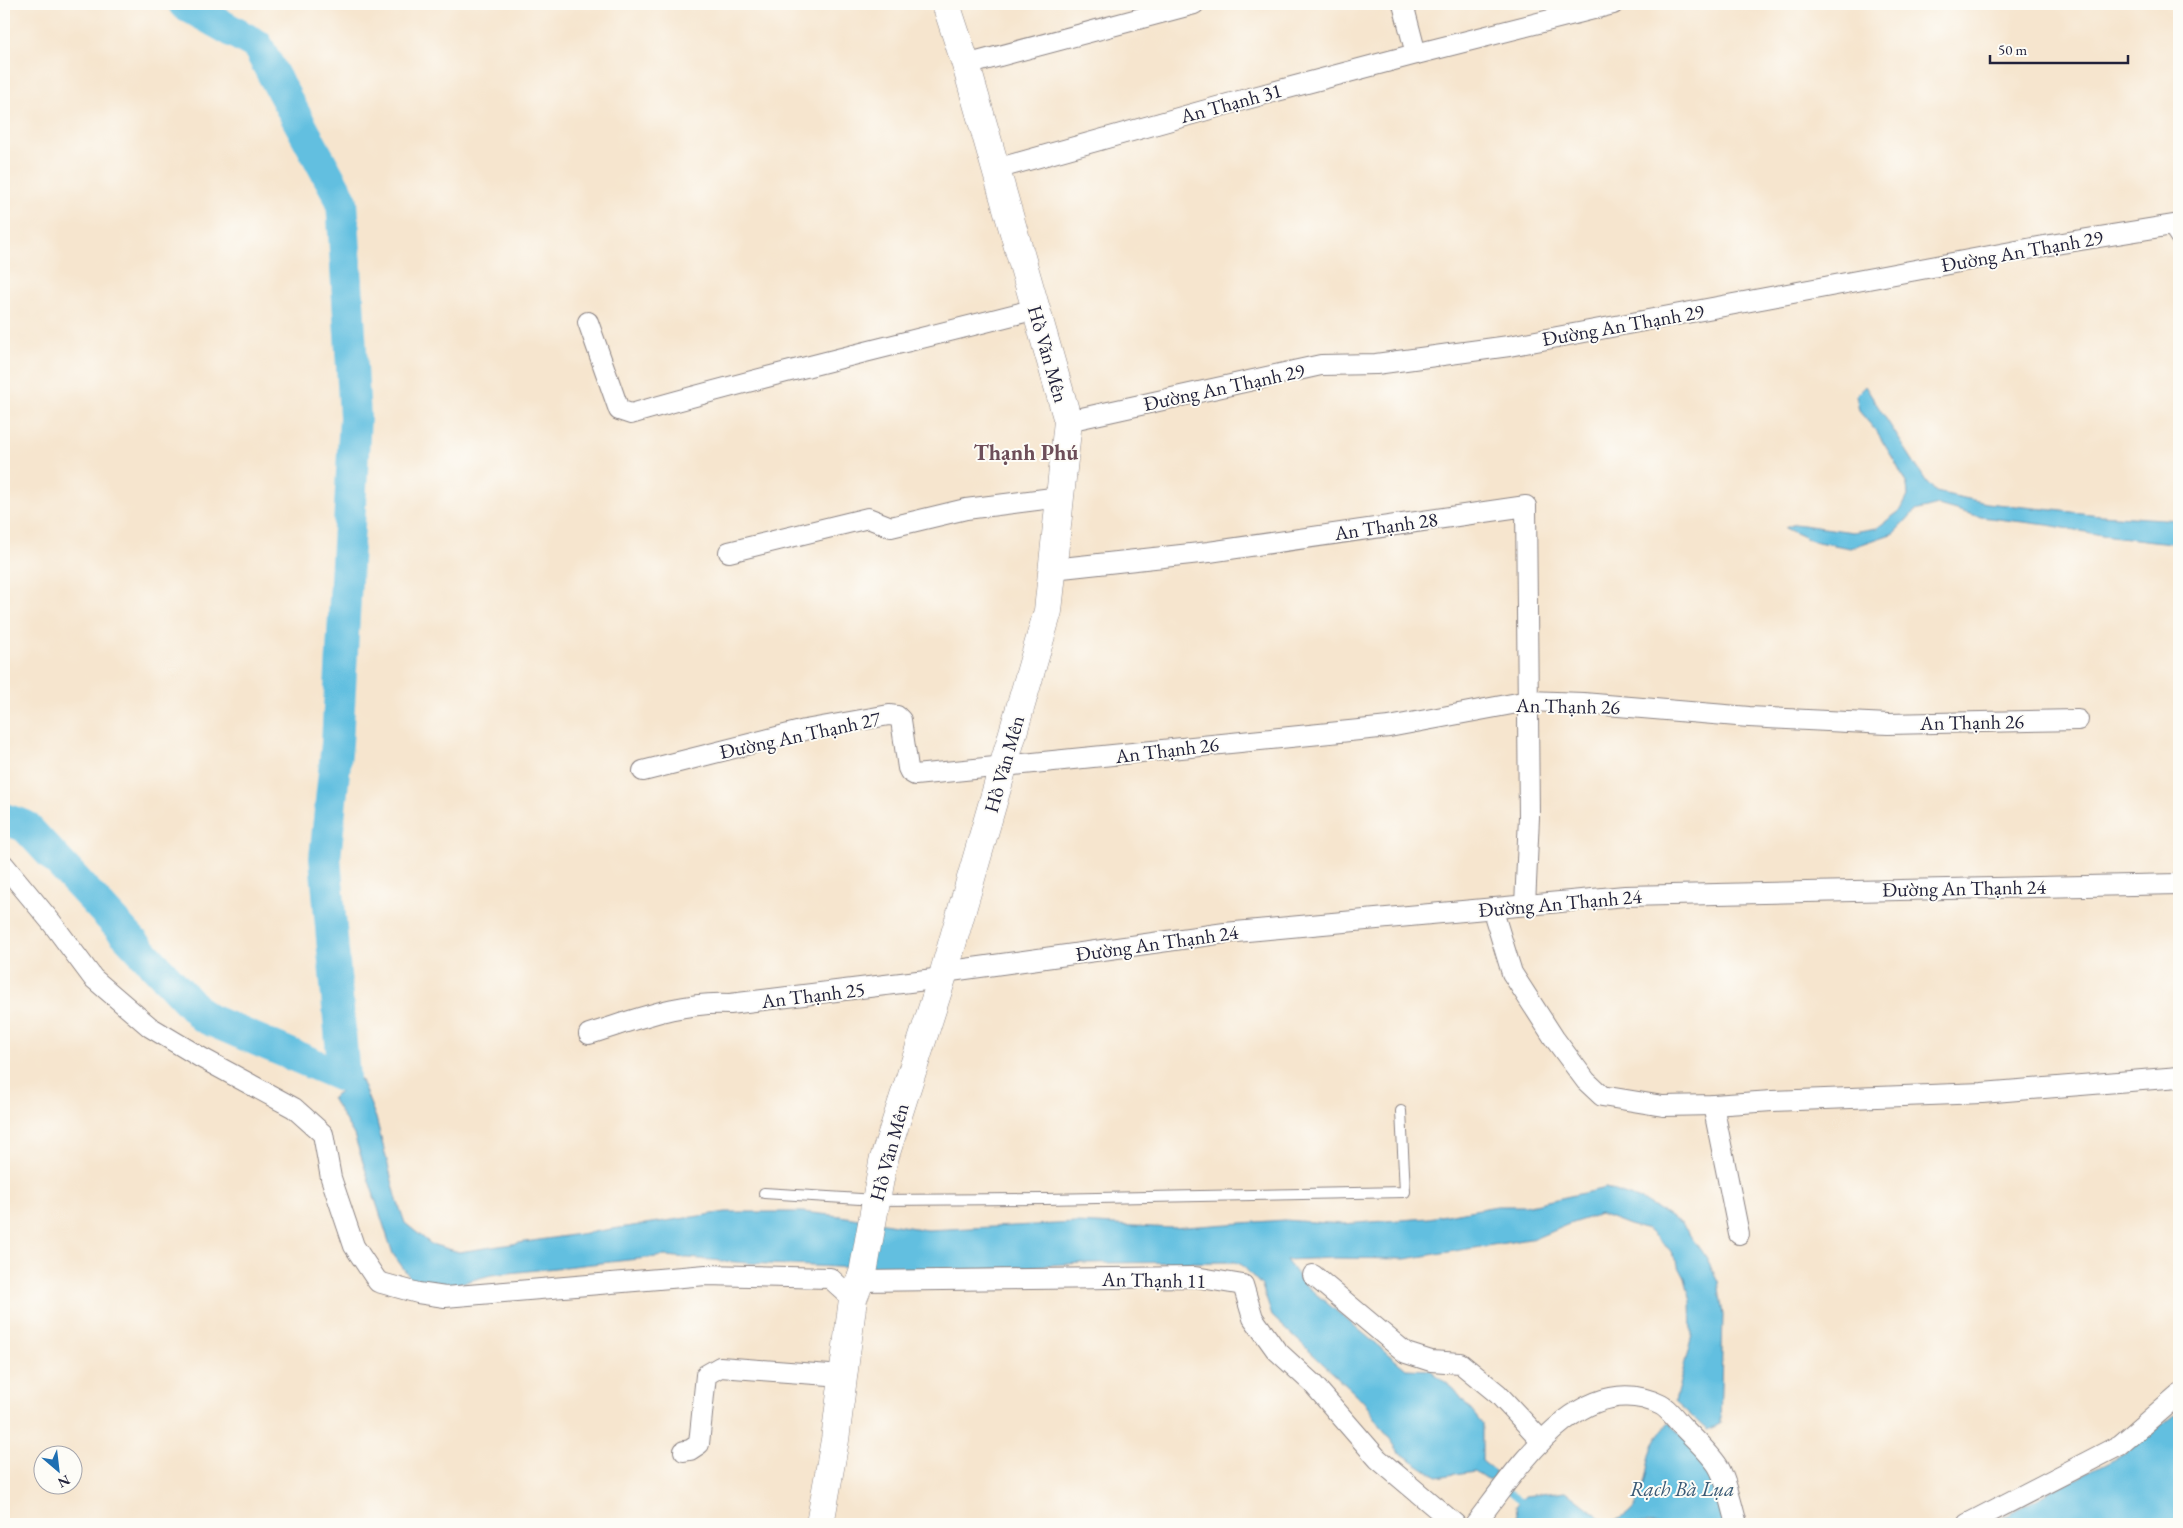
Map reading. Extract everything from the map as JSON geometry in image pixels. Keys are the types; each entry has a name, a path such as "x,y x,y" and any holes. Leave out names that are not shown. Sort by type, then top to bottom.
{"street":[{"name":"Hồ Văn Mên","path":"820,1524 835,1440 858,1284 884,1162 943,975 1048,611 1068,421 966,65 946,4"},
{"path":"966,65 1194,4"},
{"path":"1403,4 1416,54"},
{"name":"An Thạnh 31","path":"996,169 1228,104 1613,4"},
{"name":"Đường An Thạnh 29","path":"1068,421 1321,365 1376,364 1509,346 2044,246 2179,224"},
{"path":"588,322 619,410 631,414 800,367 885,348 1036,309"},
{"path":"729,552 868,518 890,527 966,509 1060,497"},
{"name":"An Thạnh 28","path":"1053,568 1209,552 1526,506 1528,701"},
{"path":"1525,905 1529,817 1528,701"},
{"name":"An Thạnh 26","path":"1003,768 1389,727 1528,701 1583,703 1750,717 1888,724 2078,720"},
{"name":"Đường An Thạnh 27","path":"643,771 805,730 889,715 897,716 901,720 908,768 915,775 1003,768"},
{"path":"4,865 52,923 93,978 150,1027 200,1057 294,1108 323,1134 331,1178 354,1246 378,1282 418,1293 445,1297 706,1275 830,1278 858,1284"},
{"name":"Đường An Thạnh 24","path":"943,975 1225,933 1625,896 2179,884"},
{"path":"1492,908 1512,974 1554,1038 1586,1081 1602,1096 1663,1106 1713,1105 1982,1092 2179,1077"},
{"name":"An Thạnh 25","path":"589,1034 683,1006 707,1003 730,1004 943,975"},
{"path":"1713,1105 1738,1234"},
{"path":"1312,1275 1406,1353 1431,1361 1460,1363 1498,1394 1541,1440"},
{"name":"An Thạnh 11","path":"858,1284 1195,1277 1243,1285 1253,1318 1276,1350 1313,1384 1378,1459 1433,1508 1455,1524"},
{"path":"684,1451 690,1450 699,1444 706,1375 714,1369 727,1368 843,1376"},
{"path":"1967,1524 2120,1445 2179,1394"},
{"path":"1475,1524 1541,1440 1564,1421 1598,1401 1622,1396 1662,1405 1718,1466 1737,1524"}],"lane":[{"path":"2157,228 2171,232 2179,244"},
{"path":"764,1193 874,1207 1045,1200 1405,1192 1400,1111"}],"water":[{"path":"1865,386 1926,481 1936,492 1987,503 2100,515 2179,520 2179,544 1981,517 1938,505 1915,511 1894,533 1850,548 1812,541 1785,528 1795,524 1853,532 1877,528 1901,510 1908,496 1907,485 1876,431 1859,411 1856,395"},
{"path":"360,1078 376,1118 397,1200 405,1223 431,1244 459,1252 726,1212 802,1212 927,1230 1077,1223 1172,1228 1284,1220 1342,1224 1429,1218 1497,1206 1525,1206 1606,1188 1644,1201 1682,1224 1706,1258 1718,1281 1723,1315 1720,1424 1707,1430 1675,1401 1692,1335 1691,1301 1685,1278 1670,1250 1648,1230 1600,1214 1569,1224 1536,1238 1405,1259 1333,1258 1286,1260 1304,1284 1406,1369 1430,1370 1454,1389 1482,1424 1482,1461 1496,1472 1489,1481 1474,1471 1437,1477 1399,1452 1364,1402 1272,1316 1262,1286 1242,1265 1235,1262 1082,1263 975,1270 901,1270 747,1263 665,1256 491,1275 438,1289 411,1279 393,1254 354,1135 332,1098"},
{"path":"2179,1411 2179,1524 1988,1524 2125,1454"},
{"name":"Rạch Bà Lụa","path":"1669,1423 1712,1468 1731,1524 1518,1524 1516,1506 1525,1496 1566,1491 1606,1522 1620,1518 1631,1511 1638,1502 1655,1441"}],"waterway":[{"path":"4,819 25,826 203,1017 344,1077 325,858 337,743 355,417 342,201 257,45 184,4"},
{"path":"1492,1477 1521,1501"}],"district":[{"name":"Thạnh Phú","path":"1026,452"}]}
